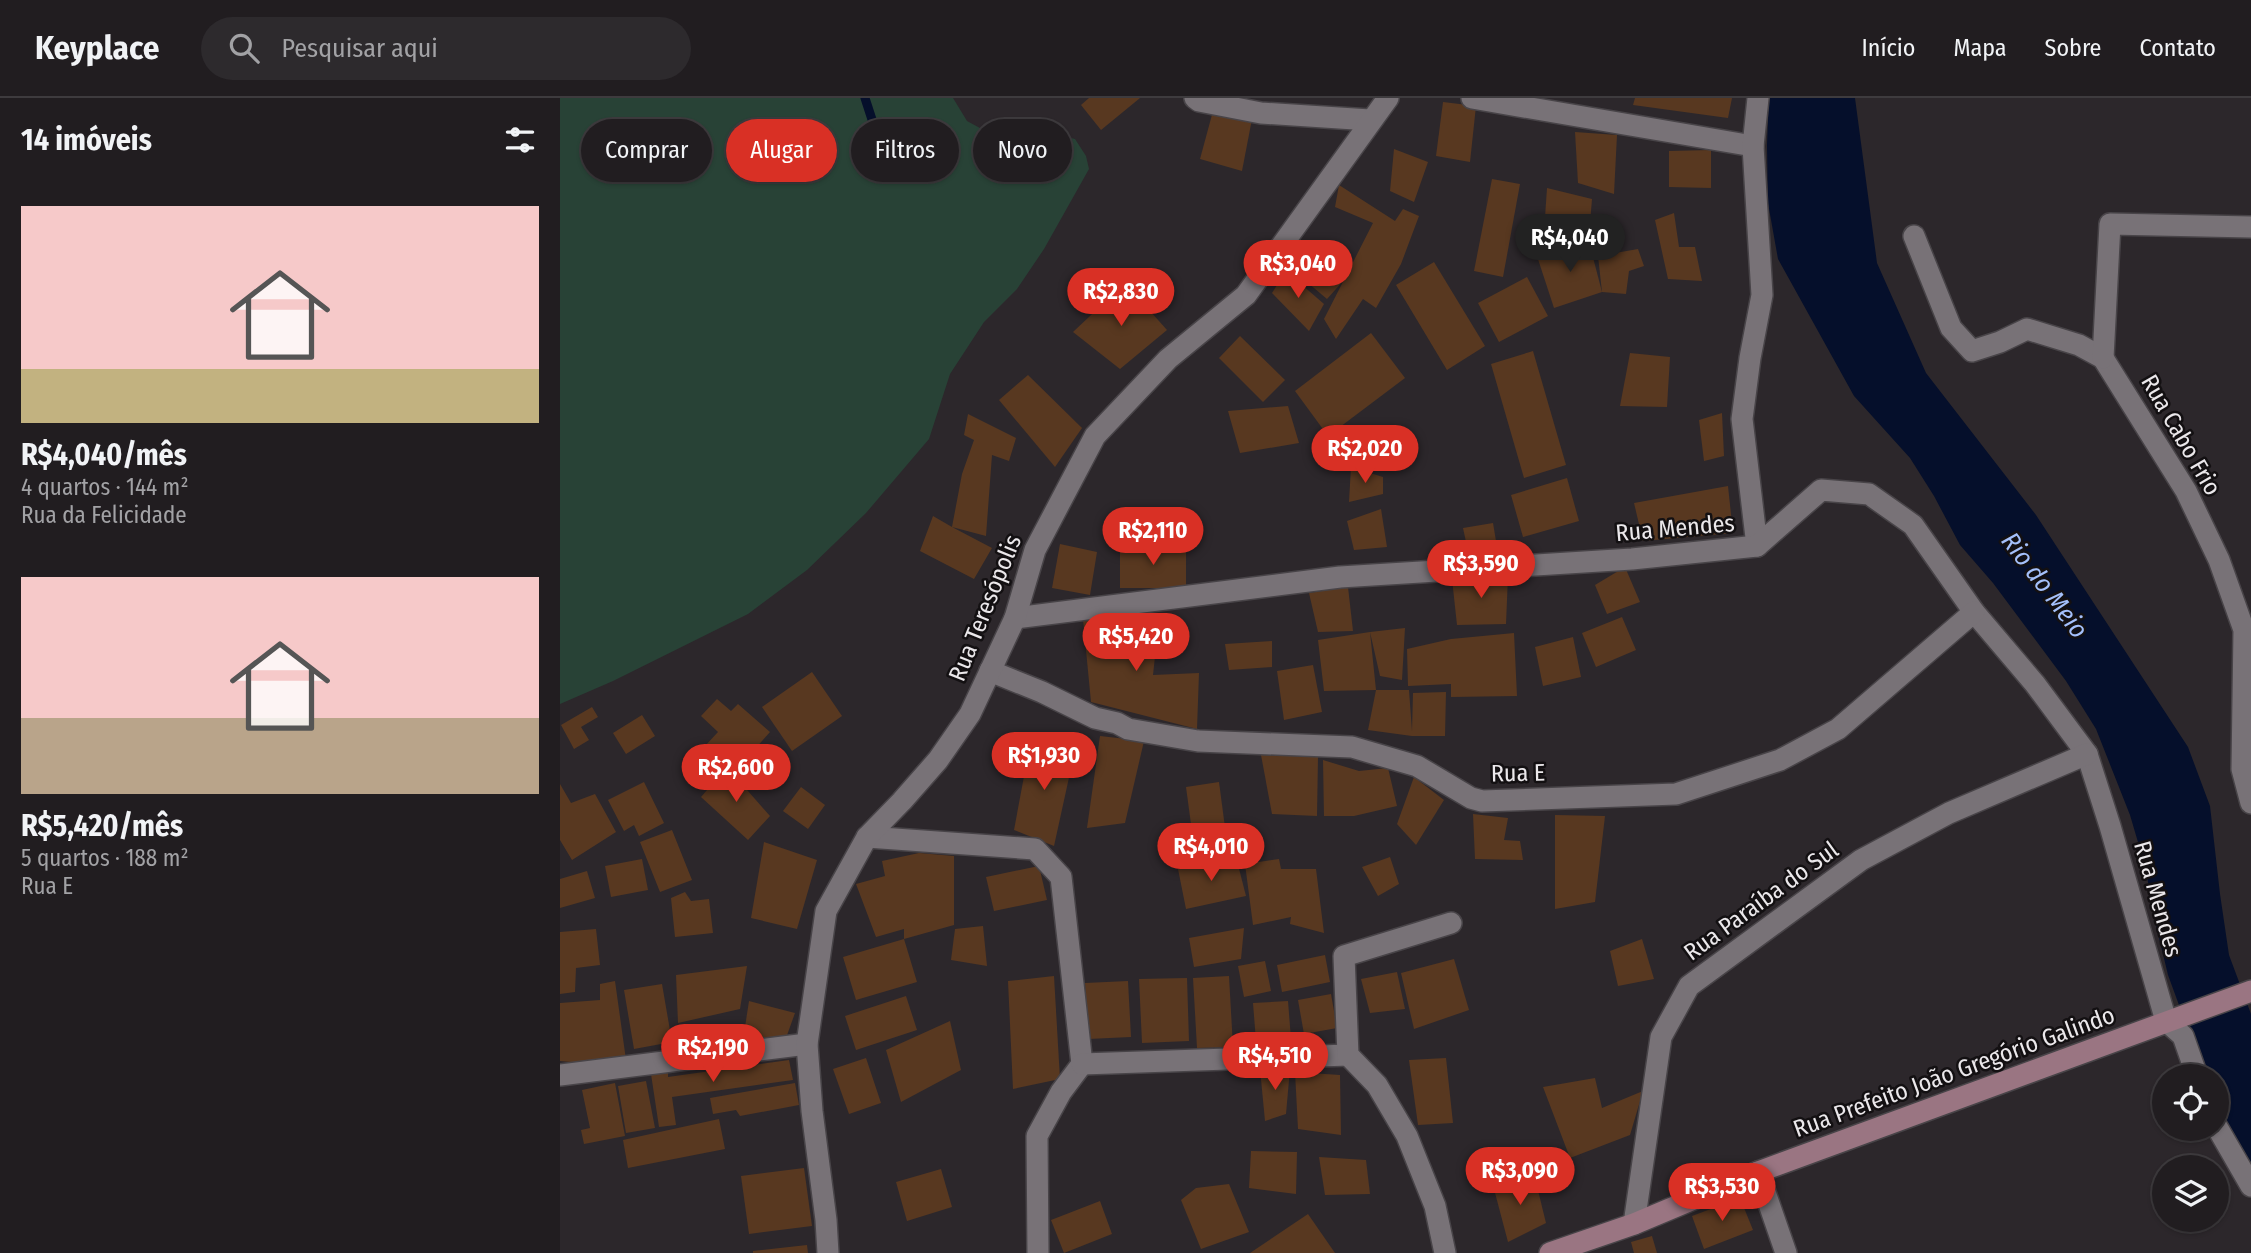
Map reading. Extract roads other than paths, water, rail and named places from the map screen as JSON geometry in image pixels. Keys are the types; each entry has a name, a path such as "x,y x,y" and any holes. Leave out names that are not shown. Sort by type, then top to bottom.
{"main road":[{"name":"Rua Prefeito João Gregório Galindo","path":"1549,1253 1634,1224 1758,1172 2251,991"}],"street":[{"path":"1195,98 1261,113 1370,120"},
{"name":"Rua Teresópolis","path":"828,1253 807,1044 826,911 867,837 937,760 970,714 1015,618 1035,550 1095,436 1168,359 1246,295 1388,98"},
{"path":"1472,98 1753,146"},
{"path":"1757,546 1742,419 1762,295 1753,146 1758,98"},
{"path":"1914,236 1951,328 1972,351 2027,330 2079,345 2103,358 2110,225 2251,227"},
{"name":"Rua Cabo Frio","path":"2103,358 2186,491 2219,560 2244,630 2242,769 2251,803"},
{"name":"Rua Mendes","path":"1015,618 1340,578 1632,559 1757,546 1821,490 1869,494 1913,525 1973,612 2035,684 2087,754 2174,1018"},
{"name":"Rua E","path":"990,671 1042,692 1095,719 1117,723 1128,729 1198,741 1352,747 1417,766 1471,798 1482,801 1676,794 1780,760 1838,729 1973,612"},
{"name":"Rua Paraíba do Sul","path":"1634,1224 1661,1037 1689,986 1860,860 1949,813 2087,754"},
{"path":"867,837 1035,849 1061,877 1082,1064 1061,1093 1037,1136 1038,1253"},
{"path":"1445,1253 1435,1206 1407,1136 1377,1085 1348,1055 1343,956 1451,923"},
{"path":"2174,1018 2193,1064"},
{"path":"560,1075 807,1044"},
{"path":"1082,1064 1348,1055"},
{"path":"2225,1141 2251,1186"},
{"path":"1758,1172 1786,1253"}],"water":[{"name":"Rio do Meio","path":"1769,98 1855,98 1877,263 1926,373 2036,515 2188,747 2210,806 2229,955 2251,1014 2251,1175 2229,1137 2229,1064 2201,1064 2168,975 2145,866 2130,815 2096,729 2066,681 1993,583 1960,545 1910,458 1854,396 1778,259 1768,203"}],"waterway":[{"path":"865,98 872,119"}]}
